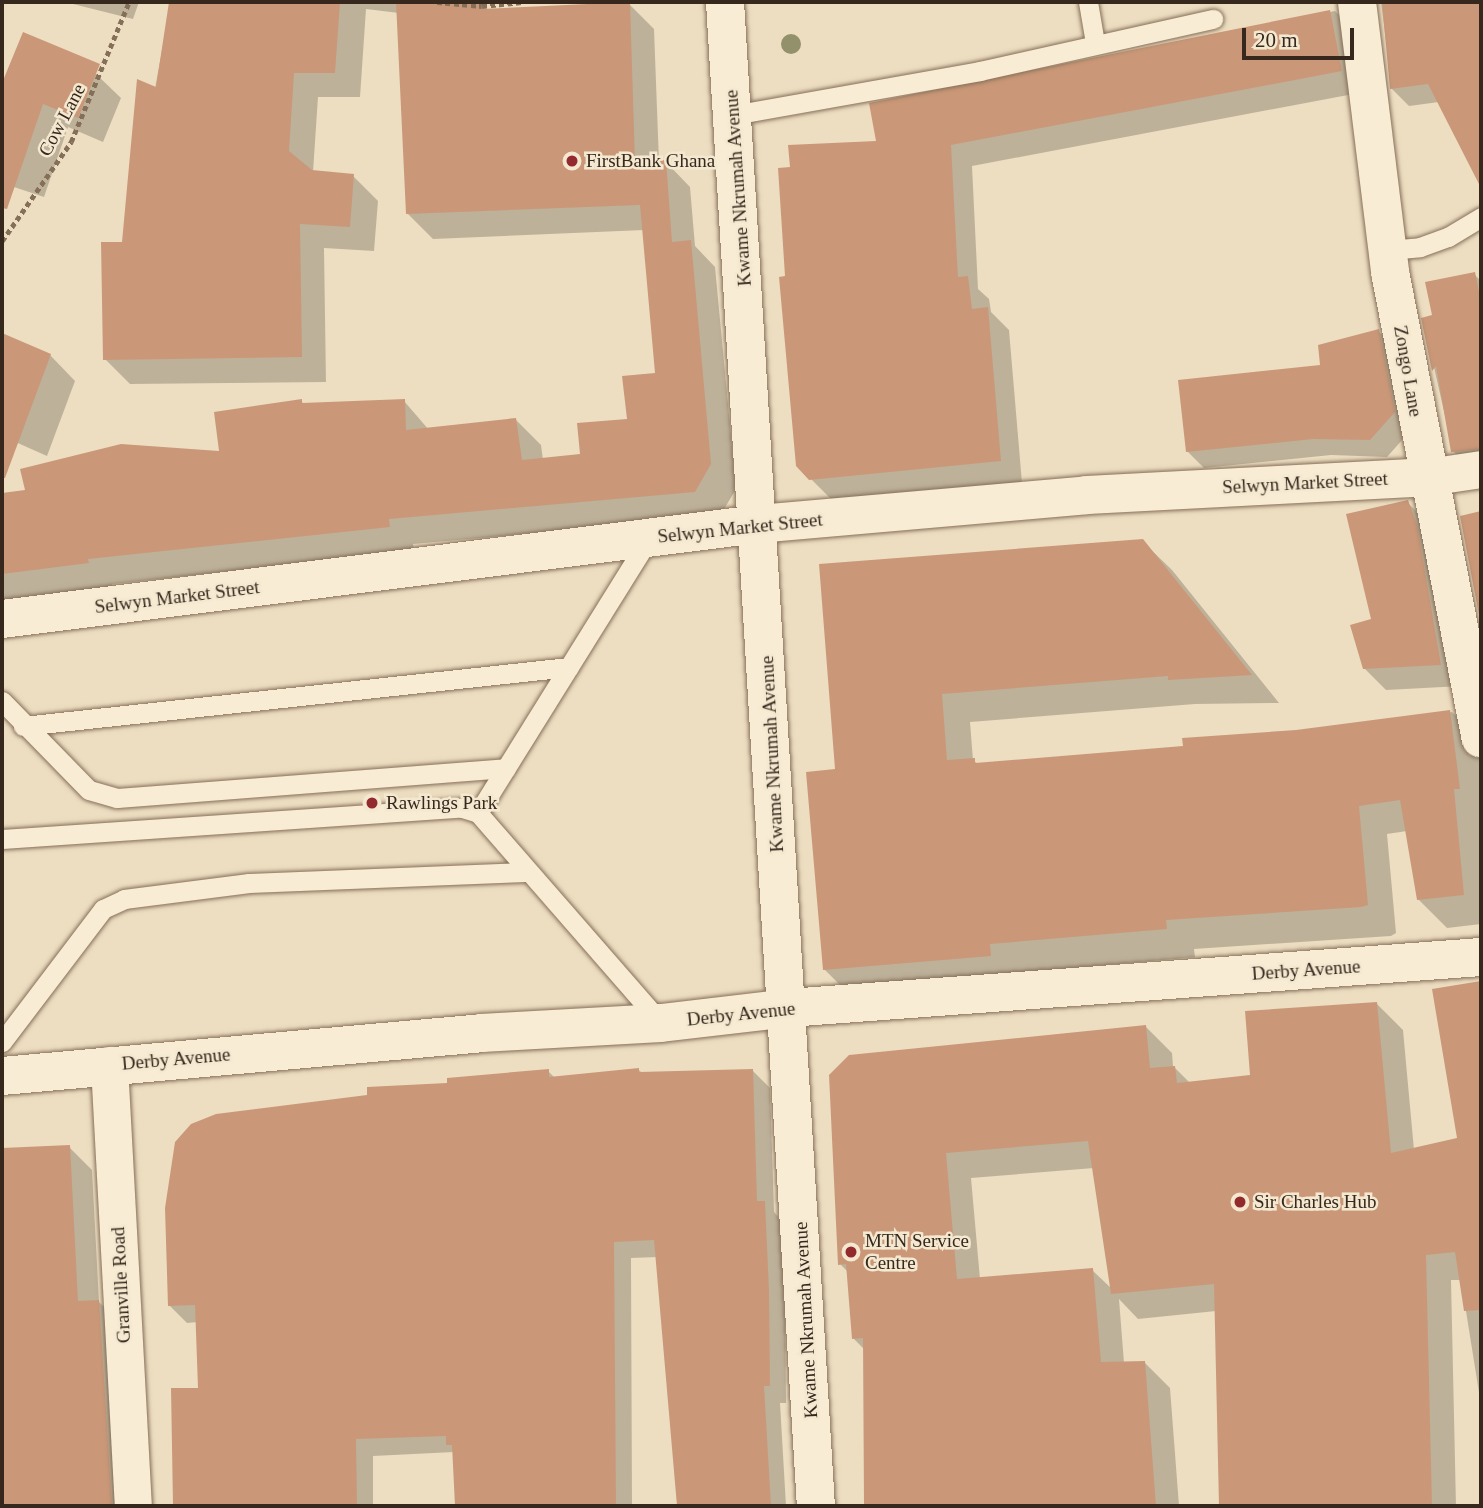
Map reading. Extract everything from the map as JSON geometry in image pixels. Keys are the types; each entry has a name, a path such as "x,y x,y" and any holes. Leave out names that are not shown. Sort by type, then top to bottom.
{"main road":[{"name":"Kwame Nkrumah Avenue","path":"726,2 816,1506"},
{"name":"Zongo Lane","path":"1357,2 1388,250 1427,477 1481,738"},
{"name":"Selwyn Market Street","path":"2,619 758,524 1087,495 1427,477"},
{"name":"Derby Avenue","path":"2,1076 481,1033 661,1023 788,1008 1481,957"}],"street":[{"name":"Selwyn Market Street","path":"1427,477 1481,469"},
{"name":"Granville Road","path":"109,1065 133,1506"}],"lane":[{"path":"1088,2 1096,43"},
{"path":"733,115 979,71 1213,19"},
{"path":"1388,250 1439,241 1481,217"},
{"path":"478,813 649,538"},
{"path":"23,726 569,667"},
{"path":"2,701 23,726 89,790 117,798 236,785 506,768"},
{"path":"2,839 462,808 478,813 525,872 661,1023"},
{"path":"2,1042 103,909 124,900 249,883 525,872"}],"path":[{"name":"Cow Lane","path":"2,241 71,142 129,2"},
{"path":"437,2 482,6 522,2"}],"building":[{"path":"169,2 340,2 335,73 294,73 289,151 312,170 354,174 350,227 300,224 302,357 103,360 101,242 122,242 137,79 156,87"},
{"path":"396,2 482,2 481,9 630,2 635,162 666,160 672,242 691,240 711,464 695,492 389,519 390,527 88,559 89,563 2,574 2,493 25,490 20,469 121,444 219,451 214,412 302,399 302,403 405,399 406,430 516,418 522,460 580,454 577,423 627,419 622,376 655,373 640,205 406,214"},
{"path":"1382,2 1481,2 1481,188 1428,84 1390,89"},
{"path":"1330,10 1342,71 951,145 958,277 968,276 972,309 988,307 1001,461 809,480 796,466 779,277 785,276 778,168 790,167 788,145 876,141 869,103"},
{"path":"23,32 100,64 78,118 43,104 7,209 2,208 2,83"},
{"path":"1475,272 1481,302 1481,449 1451,452 1436,366 1432,371 1421,318 1432,315 1425,282"},
{"path":"1379,329 1395,412 1370,440 1313,439 1186,452 1178,380 1320,365 1318,345"},
{"path":"2,333 51,354 5,478 2,478"},
{"path":"1408,500 1417,525 1441,665 1363,669 1350,625 1371,619 1346,514"},
{"path":"1481,511 1481,620 1480,620 1460,516"},
{"path":"1143,539 1252,675 1168,680 1168,676 942,694 947,760 975,758 975,763 1183,746 1182,738 1296,730 1450,710 1460,789 1454,789 1464,895 1417,900 1400,800 1359,806 1368,905 1166,920 1167,929 990,944 991,956 823,970 806,772 835,769 819,564"},
{"path":"1481,981 1481,1310 1464,1311 1455,1252 1426,1255 1432,1506 1219,1506 1214,1284 1111,1294 1088,1141 946,1153 957,1279 1093,1268 1101,1362 1145,1361 1156,1506 864,1506 863,1338 852,1339 846,1264 838,1265 829,1075 849,1055 1146,1025 1150,1068 1175,1066 1177,1083 1250,1075 1245,1011 1377,1002 1391,1153 1457,1138 1432,989"},
{"path":"639,1068 639,1072 753,1069 757,1201 765,1201 769,1291 770,1386 764,1386 771,1506 677,1506 654,1240 614,1242 616,1506 455,1506 452,1445 446,1445 446,1436 356,1439 357,1506 173,1506 171,1388 198,1388 195,1305 168,1306 165,1208 175,1142 191,1124 216,1114 367,1095 367,1087 447,1083 447,1078 549,1069 549,1077"},
{"path":"70,1145 78,1301 99,1300 112,1506 2,1506 2,1148"}],"place":[{"name":"FirstBank Ghana","path":"572,161"},
{"name":"Rawlings Park","path":"372,803"},
{"name":"Sir Charles Hub","path":"1240,1202"},
{"name":"MTN Service Centre","path":"851,1252"}]}
